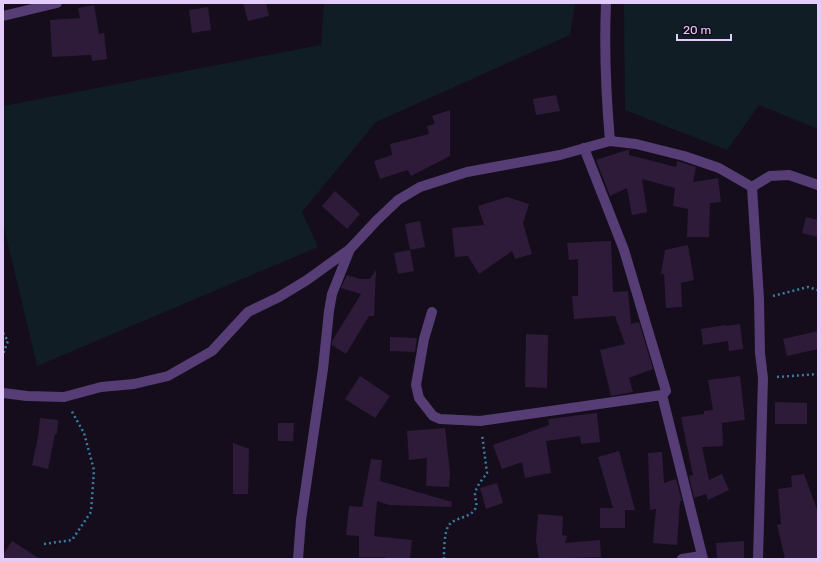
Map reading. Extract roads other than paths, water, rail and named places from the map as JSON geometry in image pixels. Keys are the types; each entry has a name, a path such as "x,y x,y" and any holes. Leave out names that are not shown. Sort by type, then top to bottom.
{"street":[{"path":"3,16 58,3"},
{"path":"606,3 607,90 610,141"},
{"path":"3,393 27,396 64,397 101,387 134,384 168,376 212,351 248,312 279,297 307,280 350,248 398,200 420,187 466,172 560,155 610,141 636,144 684,156 719,168 752,187"},
{"path":"432,312 424,340 416,385 419,398 433,416 440,419 480,421 662,395 666,391 624,250 584,148"},
{"path":"752,187 770,176 789,175 818,185"},
{"path":"752,187 759,299 760,353 763,378 758,559"},
{"path":"298,559 301,520 329,311 332,294 350,248"},
{"path":"662,395 702,557 682,559"}]}
